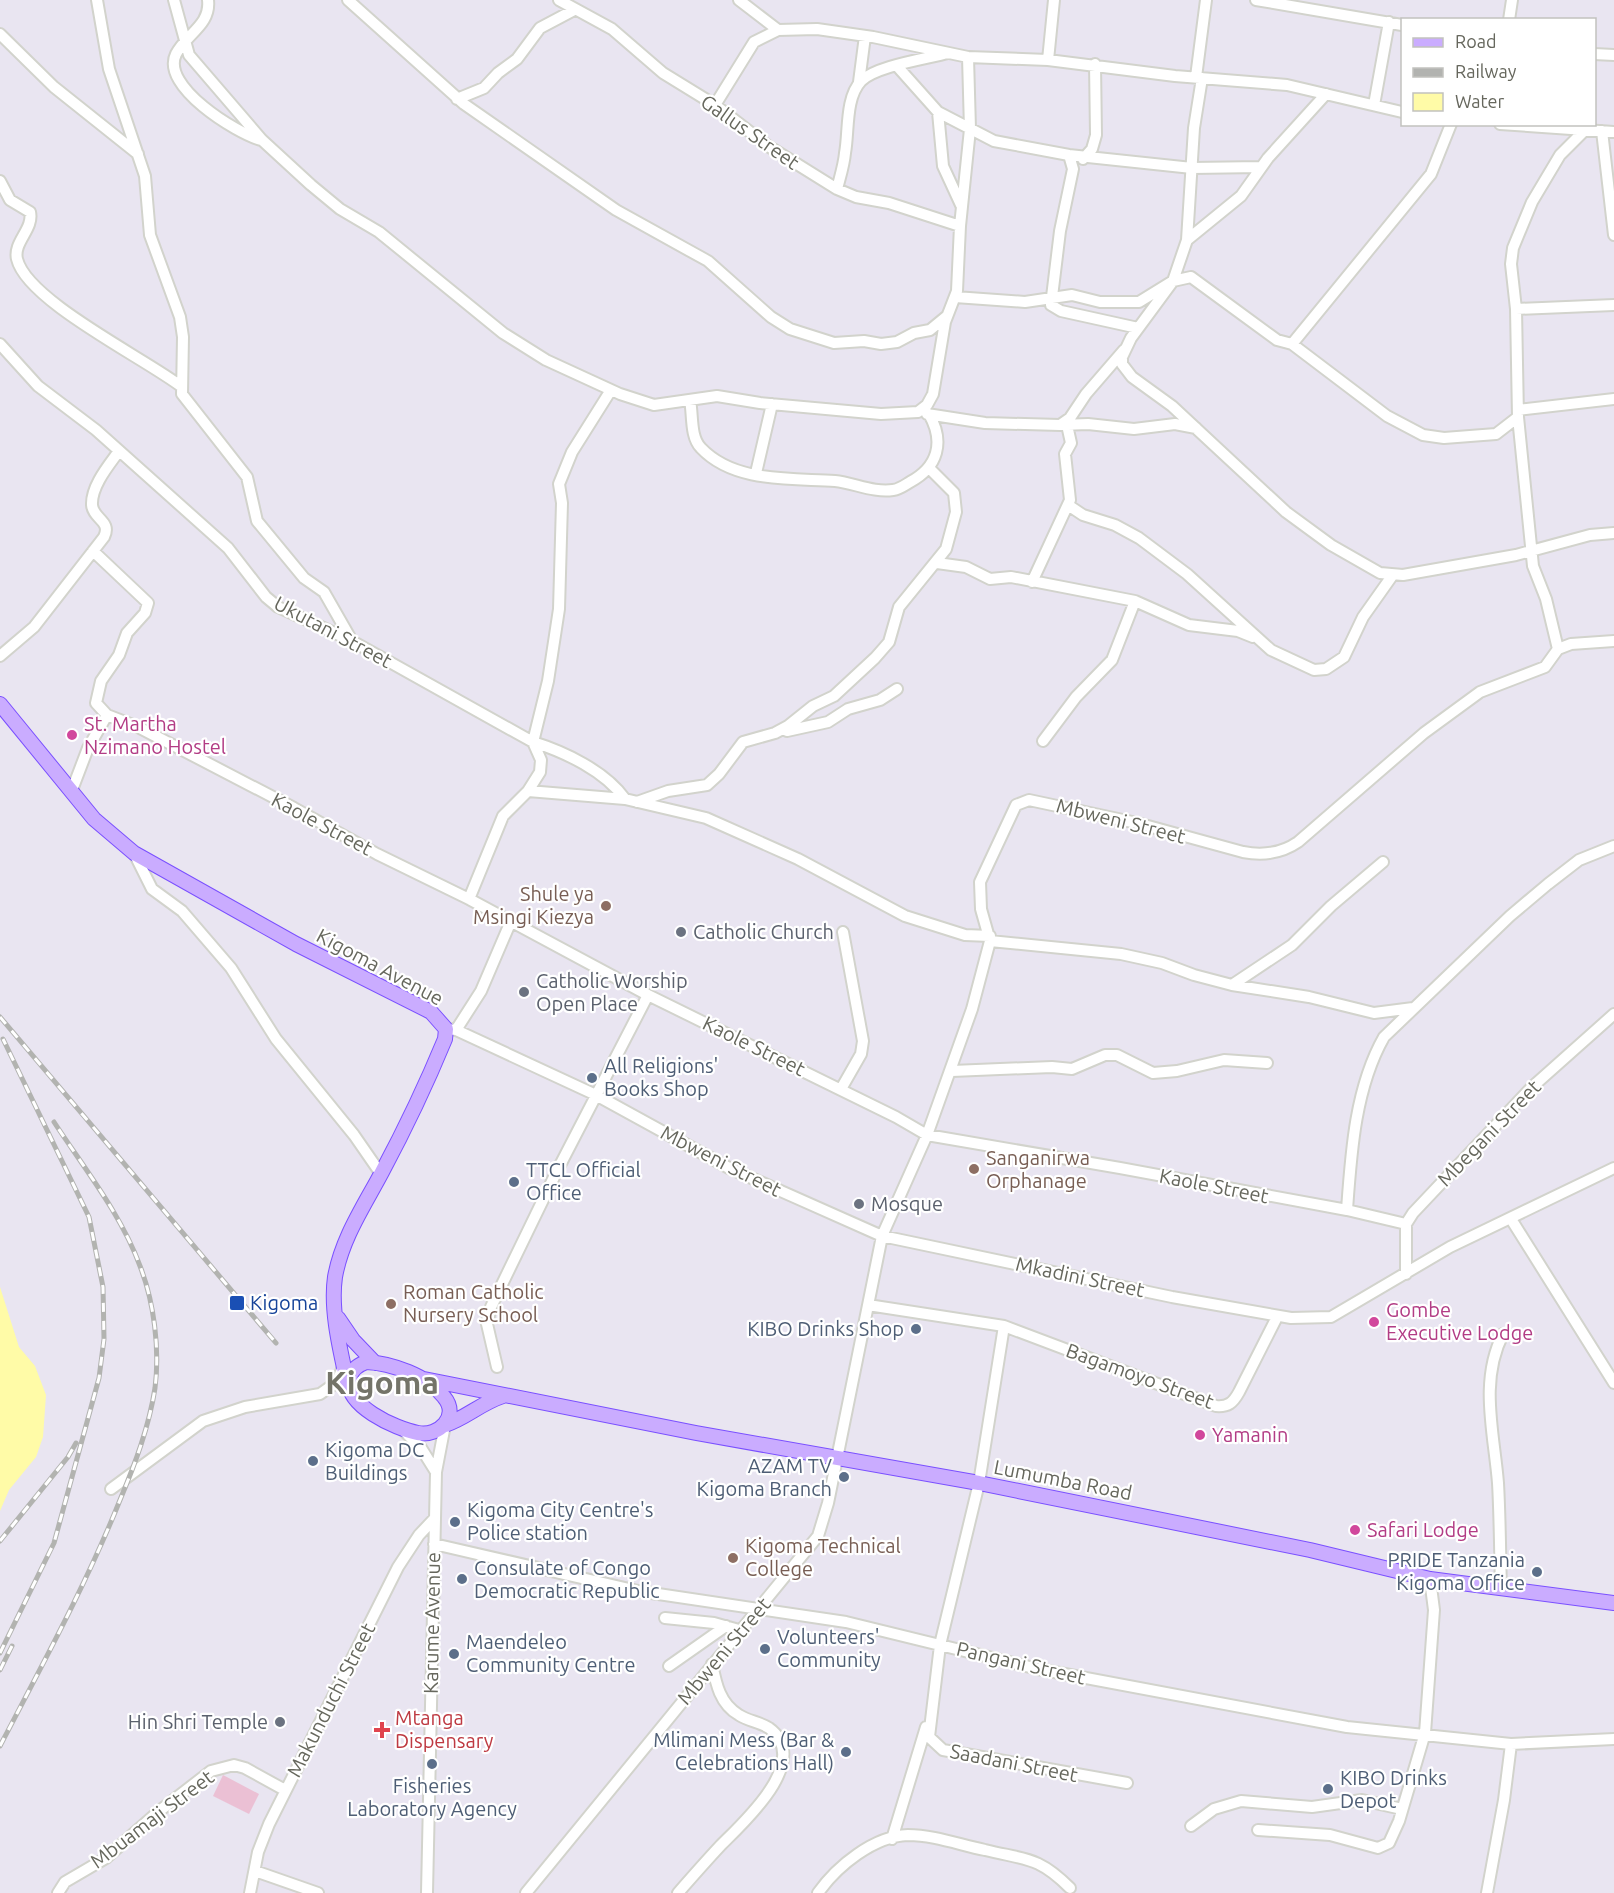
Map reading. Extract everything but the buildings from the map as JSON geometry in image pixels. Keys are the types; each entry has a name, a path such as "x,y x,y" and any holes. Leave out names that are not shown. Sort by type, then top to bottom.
{"main road":[{"name":"Kigoma Avenue","path":"0,704 94,819 134,853 296,944 431,1012 451,1030 418,1102 350,1230 340,1257 335,1279 337,1316 348,1386"},
{"path":"337,1316 353,1340 375,1363"},
{"path":"445,1425 449,1411 448,1401 438,1390 418,1378 366,1362 356,1367 351,1373 348,1386 351,1395 358,1403 399,1426 426,1434 435,1433 482,1404 505,1396"},
{"name":"Lumumba Road","path":"418,1378 979,1483 1310,1550 1430,1579 1614,1602"}],"street":[{"path":"97,0 110,69 145,176 150,235 173,293 183,337 182,387 186,401 237,461 247,477 257,521 304,578 324,592 352,641"},
{"path":"174,0 183,42 201,72 262,140 334,204 379,232 503,333 546,360 611,390 654,405 717,396 772,404 881,414 923,413 993,424 1088,424 1134,429 1175,424 1196,428"},
{"path":"208,0 206,19 183,42 172,65 175,75 183,86 224,121 238,131 262,140"},
{"path":"348,0 458,99 615,210 708,261 771,317 790,329 834,343 864,341 881,344 897,342 914,333 930,330 947,316"},
{"name":"Gallus Street","path":"560,0 574,10 612,29 663,73 716,105 768,146 837,189 856,197 889,202 960,226"},
{"path":"1048,60 1054,0"},
{"path":"1064,425 1086,394 1128,345 1173,281 1187,240 1194,128 1206,0"},
{"path":"1256,0 1401,24"},
{"path":"1509,18 1512,0"},
{"path":"742,1 778,30"},
{"path":"458,99 484,87 517,59 540,28 574,10"},
{"path":"1374,105 1389,22"},
{"path":"716,105 754,42 778,30 817,29 865,36 968,57 1095,64 1199,78 1287,85 1401,112"},
{"path":"0,34 54,87 139,154"},
{"path":"837,189 845,155 852,101 859,82 865,36"},
{"path":"859,82 866,77 897,66 951,52"},
{"path":"1596,54 1614,55"},
{"path":"923,413 933,393 947,316 955,297 970,129 968,57"},
{"path":"1073,169 1092,149 1096,135 1095,64"},
{"path":"897,66 938,112 994,141 1069,155 1192,168 1261,167"},
{"path":"1187,240 1232,205 1261,167 1326,94"},
{"path":"938,112 943,166 962,206"},
{"path":"1292,344 1357,262 1418,192 1441,154 1450,126"},
{"path":"1524,126 1614,132"},
{"path":"1584,131 1551,169 1519,230 1511,264 1516,309 1518,414 1533,566 1546,599 1558,649 1584,642 1614,641"},
{"path":"1602,131 1614,235"},
{"path":"1069,155 1073,169 1050,300 1051,306 1061,311 1138,328"},
{"path":"0,181 10,200 30,212 29,222 16,257 20,268 30,282 68,312 182,387"},
{"path":"955,297 1025,302 1072,296 1100,302 1139,302 1173,281 1184,277 1198,280 1265,332 1277,340 1292,344 1387,416 1423,435 1444,438 1496,434 1518,414 1614,399"},
{"path":"1516,309 1614,305"},
{"name":"Ukutani Street","path":"0,344 38,386 119,451 228,548 266,597 278,608 352,641 533,742 551,748 585,766 609,782 625,800"},
{"path":"1128,345 1122,364 1132,377 1172,406 1286,512 1332,545 1380,573 1392,576 1516,555 1590,535 1614,533"},
{"path":"469,899 503,816 528,791 540,772 541,760 533,742 548,681 559,609 562,503 559,484 572,452 611,390"},
{"path":"690,400 693,431 699,446 714,460 734,470 801,482 836,482 892,490 921,477 934,462 937,428 923,413"},
{"path":"756,474 772,404"},
{"path":"1032,582 1068,505 1070,496 1065,454 1071,443 1064,425"},
{"path":"0,656 34,627 107,531 92,509 94,495 119,451"},
{"path":"775,733 813,706 834,696 884,649 891,637 899,607 937,563 948,542 956,512 956,500 952,488 930,468"},
{"path":"1068,505 1083,515 1127,531 1154,549 1235,614 1258,640"},
{"path":"72,790 88,748 107,715 96,703 101,681 119,655 132,626 145,613 148,603 93,551"},
{"path":"937,563 966,567 990,579 1011,577 1135,601 1189,625 1238,631 1314,670 1326,669 1347,653 1363,617 1392,576"},
{"path":"1043,741 1076,698 1107,668 1135,601"},
{"name":"Mbweni Street","path":"526,1893 818,1536 837,1457 882,1236 927,1135 952,1071 990,938 981,909 980,882 1016,805 1029,800 1137,823 1244,852 1256,854 1282,852 1298,842 1465,701 1497,684 1545,667 1558,649"},
{"path":"637,802 668,791 707,785 719,774 742,742 828,722 841,713 880,700 897,689"},
{"name":"Kaole Street","path":"107,715 138,727 648,995 841,1089 927,1135 1347,1210 1406,1224"},
{"path":"528,791 625,800 706,818 798,859 904,916 965,935 1121,954 1162,963 1194,975 1232,985 1309,997 1374,1013 1416,1007"},
{"path":"1347,1210 1352,1158 1371,1059 1384,1037 1510,916 1564,870 1579,860 1614,846"},
{"path":"134,853 152,889 182,911 231,968 276,1039 354,1135 381,1174"},
{"path":"1232,985 1292,945 1331,906 1383,862"},
{"path":"451,1030 481,992 511,921"},
{"path":"841,1089 861,1054 863,1041 843,932"},
{"path":"497,1367 487,1324 491,1307 648,995"},
{"name":"Mbegani Street","path":"1406,1224 1456,1165 1531,1088 1614,1014"},
{"name":"Mbweni Street","path":"451,1030 596,1095 729,1168 882,1236"},
{"path":"952,1071 1040,1067 1072,1069 1106,1055 1118,1055 1153,1073 1170,1072 1224,1060 1268,1063"},
{"path":"1277,1317 1305,1319 1331,1317 1450,1247 1614,1168"},
{"path":"1511,1219 1614,1383"},
{"path":"1406,1224 1406,1274"},
{"name":"Mkadini Street","path":"882,1236 1277,1317"},
{"name":"Bagamoyo Street","path":"868,1305 1004,1326 1216,1406 1225,1407 1233,1402 1239,1392 1277,1317"},
{"name":"Saadani Street","path":"1004,1326 979,1483 940,1645 929,1714 928,1737 943,1750 1127,1783"},
{"path":"1501,1589 1498,1485 1489,1380 1493,1353 1503,1334"},
{"path":"111,1489 203,1421 238,1409 320,1394 337,1382 344,1364"},
{"name":"Karume Avenue","path":"427,1893 436,1472 445,1425"},
{"path":"399,1426 421,1448 436,1472"},
{"name":"Makunduchi Street","path":"250,1893 258,1852 285,1790 398,1567 419,1535 435,1518"},
{"name":"Pangani Street","path":"434,1544 638,1590 846,1622 1038,1669 1347,1727 1425,1733 1511,1744 1614,1739"},
{"path":"1258,1830 1330,1835 1369,1846 1385,1847 1394,1835 1425,1733 1434,1610 1430,1579"},
{"path":"665,1618 726,1626 739,1630"},
{"path":"669,1666 726,1626"},
{"path":"678,1893 748,1820 768,1794 781,1770 783,1755 780,1739 769,1728 739,1716 730,1708 718,1692 712,1664"},
{"path":"892,1839 929,1714"},
{"path":"1486,1893 1504,1800 1511,1744"},
{"name":"Mbuamaji Street","path":"58,1893 65,1882 106,1858 158,1812 211,1771 234,1765 245,1768 285,1790"},
{"path":"1191,1826 1214,1809 1241,1801 1312,1808 1362,1800 1402,1809"},
{"path":"818,1893 848,1862 867,1849 907,1835 932,1838 1038,1862 1070,1888"},
{"path":"255,1871 318,1893"}],"shaded area":[{"path":"223,1775 259,1794 249,1814 213,1796"}],"water":[{"path":"0,1287 19,1347 35,1366 46,1395 43,1437 36,1457 9,1490 0,1511"}],"railway":[{"path":"0,1017 276,1343"},
{"path":"0,1653 54,1543 99,1378 104,1339 103,1287 89,1217 3,1039"},
{"path":"0,1746 107,1532 141,1445 155,1388 157,1358 155,1326 140,1266 123,1228 54,1122"},
{"path":"0,1541 68,1457 76,1443"},
{"path":"0,1670 12,1646"}],"place":[{"name":"St. Martha Nzimano Hostel","path":"72,735"},
{"name":"Shule ya Msingi Kiezya","path":"606,906"},
{"name":"Catholic Church","path":"681,932"},
{"name":"Catholic Worship Open Place","path":"524,992"},
{"name":"All Religions' Books Shop","path":"592,1078"},
{"name":"Sanganirwa Orphanage","path":"974,1169"},
{"name":"TTCL Official Office","path":"514,1182"},
{"name":"Mosque","path":"859,1204"},
{"name":"Kigoma","path":"237,1303"},
{"name":"Roman Catholic Nursery School","path":"391,1304"},
{"name":"Gombe Executive Lodge","path":"1374,1322"},
{"name":"KIBO Drinks Shop","path":"916,1329"},
{"name":"Yamanin","path":"1200,1435"},
{"name":"Kigoma DC Buildings","path":"313,1461"},
{"name":"AZAM TV Kigoma Branch","path":"844,1477"},
{"name":"Kigoma City Centre's Police station","path":"455,1522"},
{"name":"Safari Lodge","path":"1355,1530"},
{"name":"Kigoma Technical College","path":"733,1558"},
{"name":"PRIDE Tanzania Kigoma Office","path":"1537,1572"},
{"name":"Consulate of Congo Democratic Republic","path":"462,1579"},
{"name":"Volunteers' Community","path":"765,1649"},
{"name":"Maendeleo Community Centre","path":"454,1654"},
{"name":"Hin Shri Temple","path":"280,1722"},
{"name":"Mtanga Dispensary","path":"382,1730"},
{"name":"Mlimani Mess (Bar & Celebrations Hall)","path":"846,1752"},
{"name":"Fisheries Laboratory Agency","path":"432,1764"},
{"name":"KIBO Drinks Depot","path":"1328,1789"}],"district":[{"name":"Kigoma","path":"382,1383"}]}
